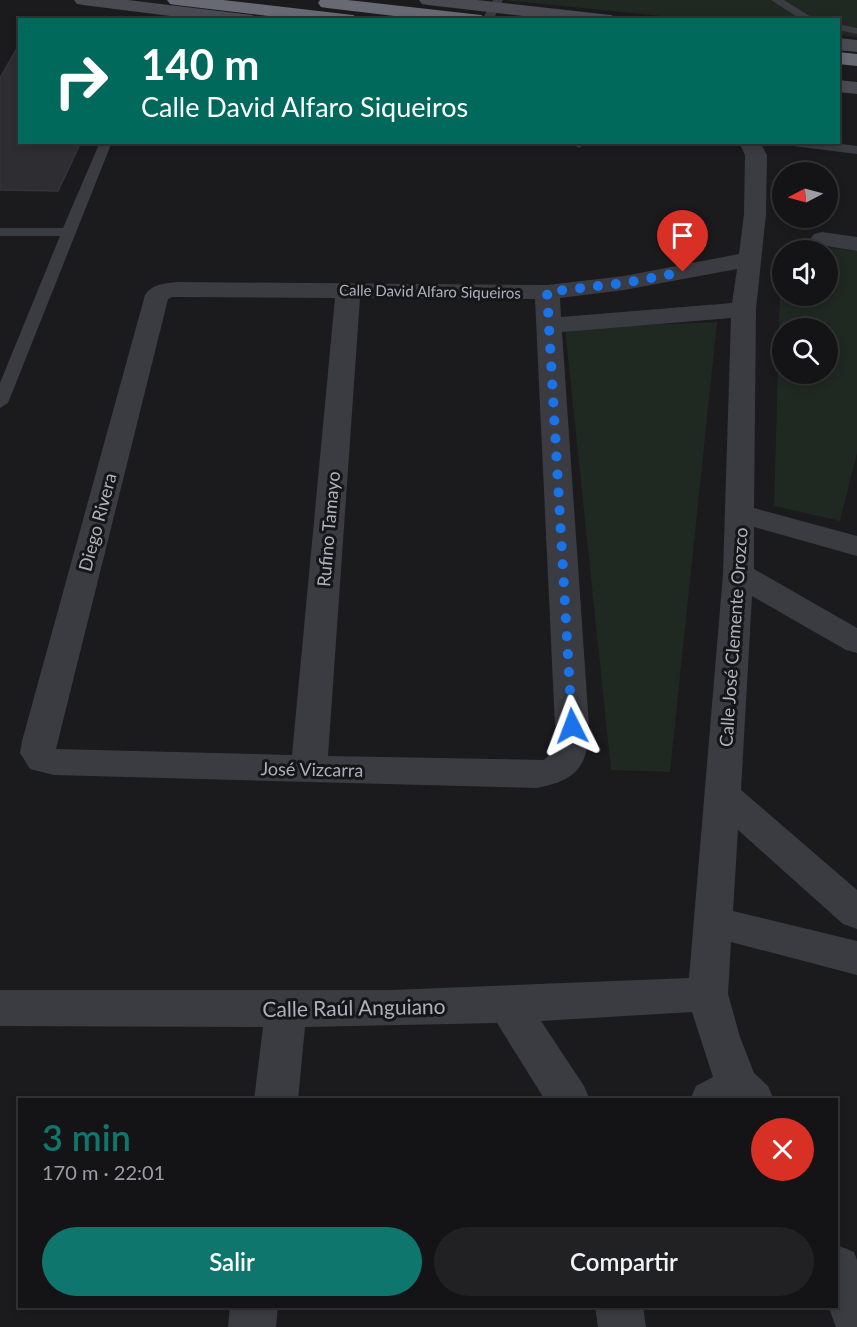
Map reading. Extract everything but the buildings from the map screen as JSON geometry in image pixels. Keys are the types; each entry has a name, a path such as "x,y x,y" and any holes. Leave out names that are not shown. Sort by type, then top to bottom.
{"highway":[{"path":"176,0 335,18"},
{"path":"305,0 463,18"},
{"path":"840,58 857,60"}],"street":[{"path":"83,0 157,14 220,18"},
{"path":"428,0 519,15 574,18"},
{"path":"840,44 857,46"},
{"name":"Calle José Clemente Orozco","path":"734,1095 708,994 738,574 744,309 755,214 759,146"},
{"path":"822,239 857,244"},
{"name":"Calle David Alfaro Siqueiros","path":"178,289 547,292 624,283 750,259"},
{"name":"Diego Rivera","path":"54,762 42,760 38,753 39,741 157,295 167,290 178,289"},
{"name":"Rufino Tamayo","path":"309,768 348,290"},
{"path":"547,292 548,326 744,309"},
{"name":"José Vizcarra","path":"54,762 537,775 554,772 566,763 571,746 572,726 548,326"},
{"path":"741,514 857,546"},
{"path":"738,574 857,640"},
{"path":"722,795 857,913"},
{"path":"714,922 857,957"},
{"name":"Calle Raúl Anguiano","path":"0,1008 122,1006 286,1009 508,1005 708,994"},
{"path":"508,1005 568,1098"},
{"path":"276,1098 286,1009"},
{"path":"838,1271 857,1319"},
{"path":"252,1327 254,1308"},
{"path":"619,1308 622,1327"}],"lane":[{"path":"776,0 808,18"},
{"path":"840,27 857,31"},
{"path":"0,404 105,144"},
{"path":"809,144 857,150"},
{"path":"0,232 68,232"}],"shaded area":[{"path":"504,0 857,0 857,37 840,35 840,18 681,18"},
{"path":"838,249 857,251 857,453 840,521 774,506 777,384 838,384 838,318 779,318 780,306 838,306"},
{"path":"717,322 670,772 611,770 565,328"}],"route":[{"path":"572,726 547,292 586,289 683,272"}]}
